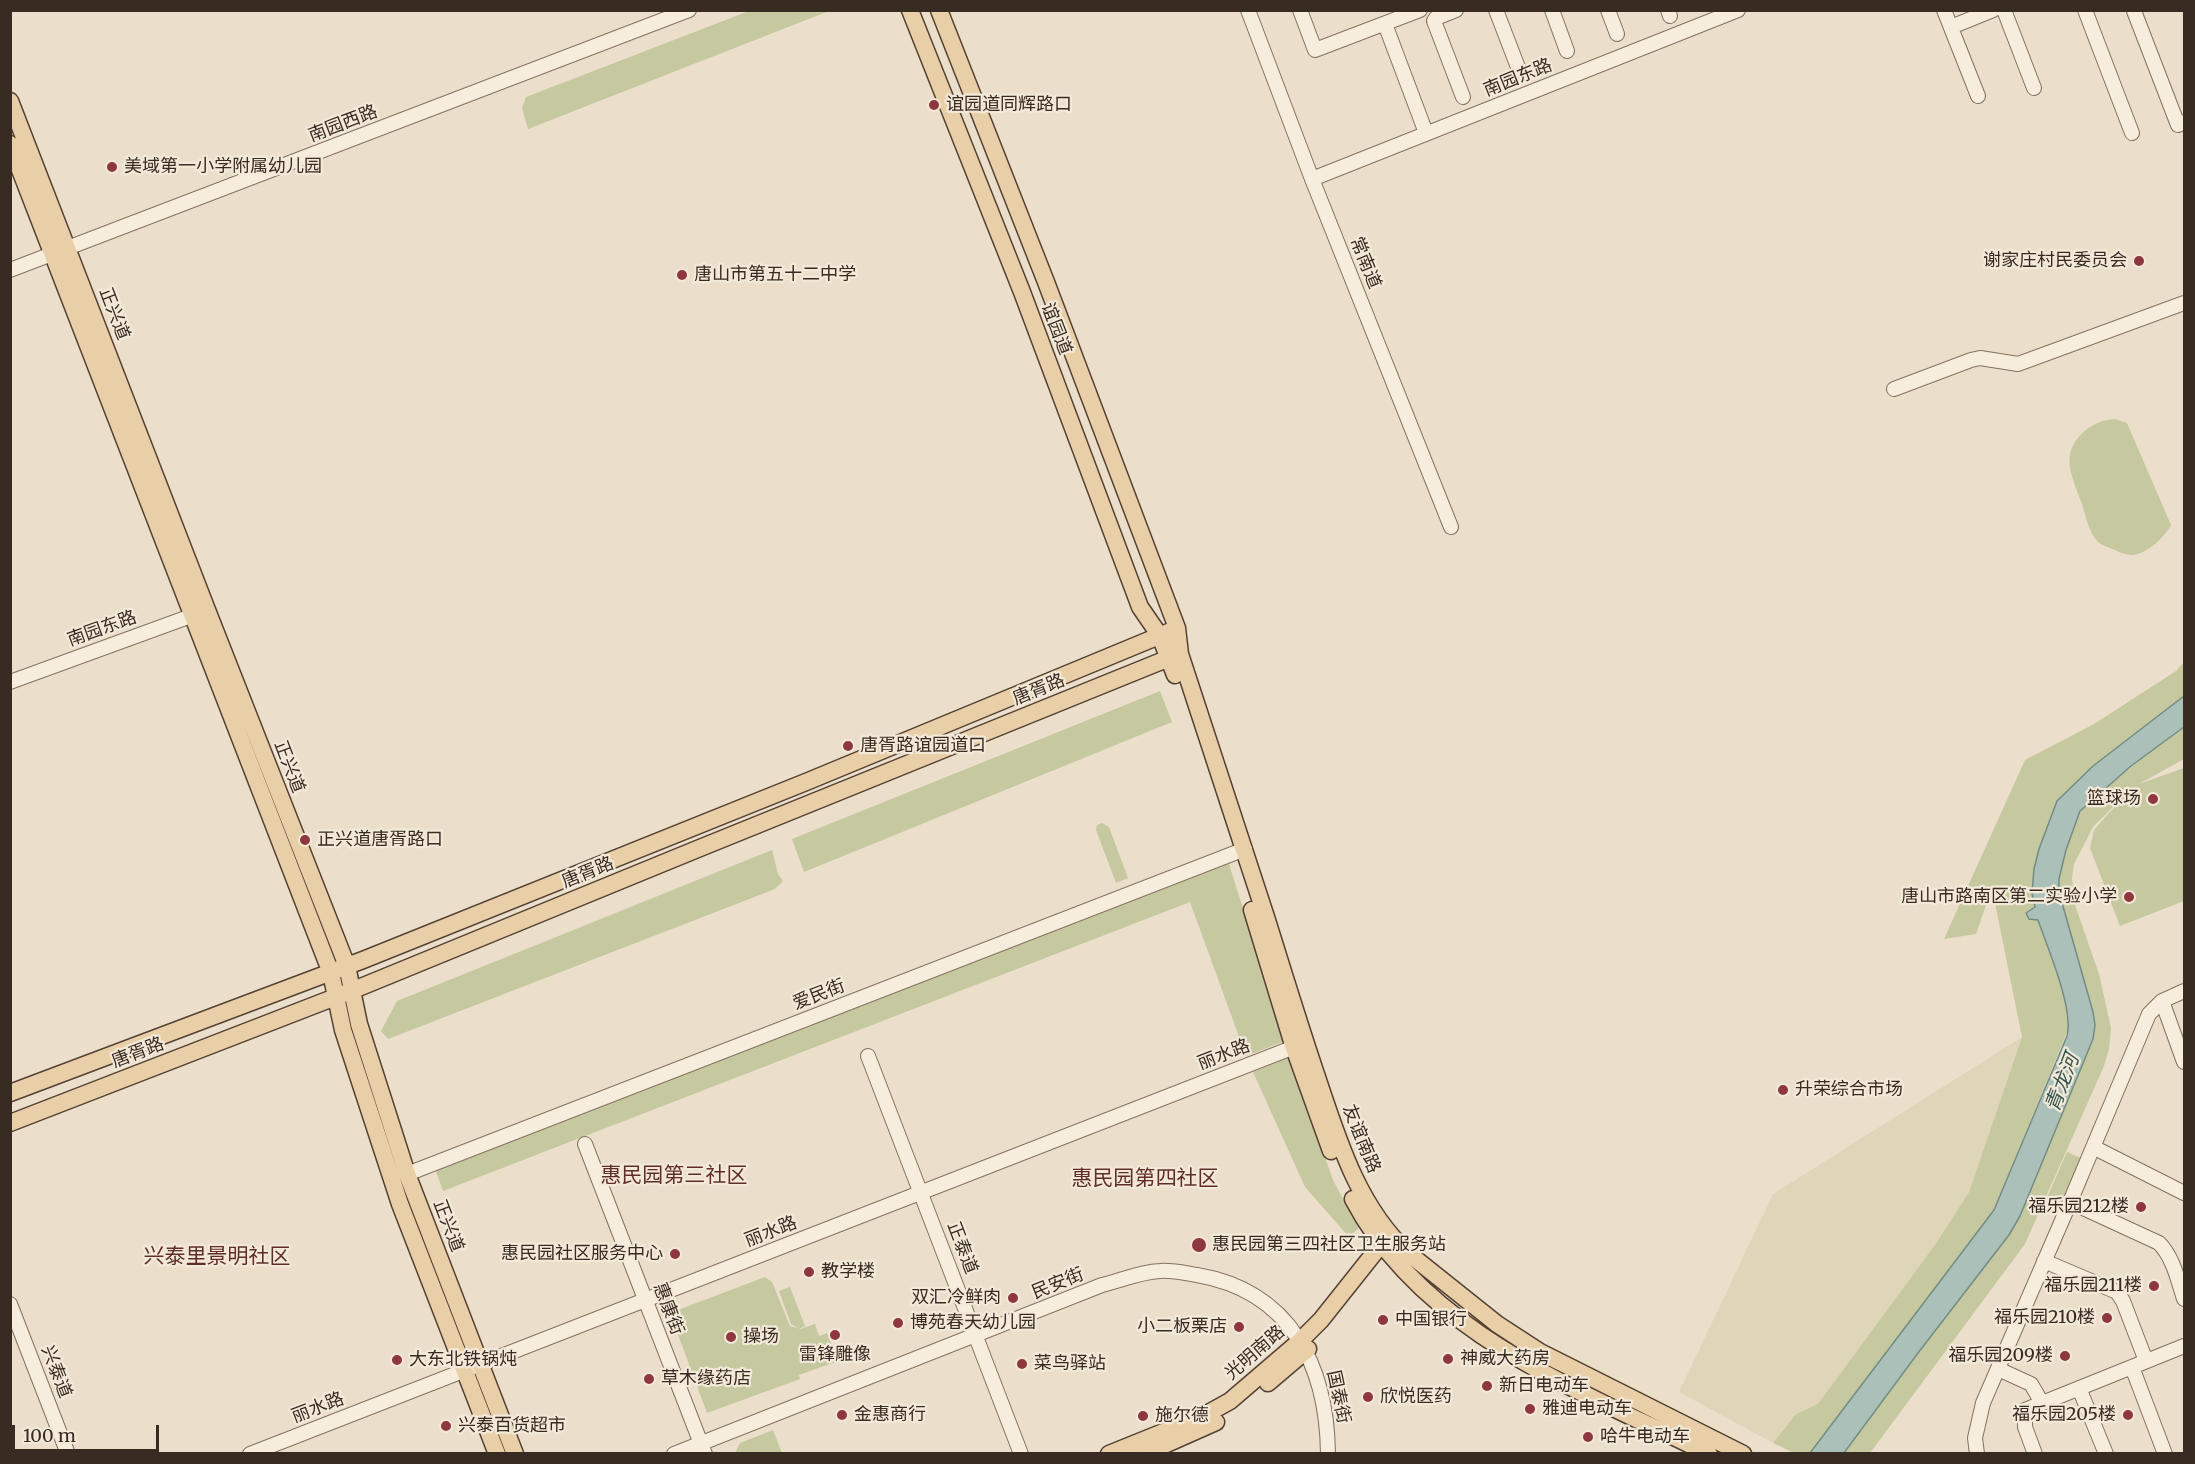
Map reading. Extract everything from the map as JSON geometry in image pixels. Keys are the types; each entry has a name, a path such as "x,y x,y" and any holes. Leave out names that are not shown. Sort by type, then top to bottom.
{"main road":[{"name":"谊园道","path":"910,10 1022,291 1140,607 1175,656"},
{"name":"谊园道","path":"939,10 1046,282 1177,628 1175,656"},
{"name":"正兴道","path":"10,101 61,251 199,613 331,973 359,1024 472,1367 497,1454"},
{"name":"正兴道","path":"10,144 61,251"},
{"name":"正兴道","path":"199,613 347,966 343,1030 400,1204 472,1367 515,1454"},
{"name":"唐胥路","path":"10,1093 331,973 817,778 1177,628"},
{"name":"唐胥路","path":"10,1124 344,994 1175,656"},
{"name":"友谊南路","path":"1175,656 1300,1045 1353,1175 1389,1244 1419,1286 1505,1352 1709,1454"},
{"name":"友谊南路","path":"1389,1244 1540,1352 1743,1454"},
{"name":"光明南路","path":"1144,1454 1210,1425 1238,1409 1304,1345 1321,1320 1389,1244"},
{"name":"光明南路","path":"1109,1454 1203,1416 1230,1401 1304,1345"}],"street":[{"name":"南园西路","path":"10,270 689,10"},
{"name":"常南道","path":"1248,10 1312,179 1451,527"},
{"path":"1299,10 1315,50 1420,10"},
{"path":"1456,10 1434,21 1463,97"},
{"path":"1496,10 1519,70"},
{"path":"1552,10 1567,51"},
{"path":"1608,10 1617,34"},
{"path":"1944,10 1977,96"},
{"path":"1951,27 1993,10"},
{"path":"2004,10 2034,88"},
{"path":"2085,10 2132,133"},
{"path":"2136,10 2134,11 2178,125 2184,122"},
{"name":"南园东路","path":"1312,179 1737,11"},
{"path":"1385,24 1426,134"},
{"path":"1894,389 1980,358 2018,364 2184,303"},
{"name":"南园东路","path":"10,682 199,613"},
{"name":"爱民街","path":"407,1174 487,1136 1239,851"},
{"path":"1977,1454 1975,1438 1983,1403 2149,1014 2162,1001 2184,991"},
{"path":"2162,1001 2184,1062"},
{"name":"丽水路","path":"250,1454 1300,1045"},
{"name":"正泰道","path":"868,1056 1021,1454"},
{"name":"惠康街","path":"585,1144 703,1448"},
{"path":"2093,1147 2184,1193"},
{"path":"2070,1202 2159,1243 2170,1258 2184,1299"},
{"path":"2044,1261 2117,1292 2123,1301 2146,1361"},
{"name":"民安街","path":"674,1454 703,1448 1102,1285 1134,1275 1162,1270 1206,1277 1225,1282 1247,1292 1285,1321 1304,1345"},
{"name":"兴泰道","path":"10,1304 68,1454"},
{"name":"兴泰道","path":"10,1329 59,1454"},
{"name":"国泰街","path":"1304,1345 1323,1395 1328,1425 1328,1454"},
{"path":"2036,1454 2025,1426 2025,1410 2184,1348"},
{"path":"2132,1367 2165,1454"},
{"path":"1998,1369 2031,1384 2042,1403"},
{"path":"2079,1388 2106,1454"}],"shaded area":[{"path":"2022,1037 1969,1192 1937,1242 1818,1404 1796,1414 1773,1443 1679,1392 1773,1194"}],"green space":[{"path":"749,11 829,11 528,129 522,108 526,97"},
{"path":"2115,419 2127,423 2171,525 2154,544 2143,552 2132,555 2121,553 2098,542 2088,524 2071,474 2070,456 2077,439 2096,424"},
{"path":"2184,662 2184,696 2093,766 2057,801 2039,849 2032,893 2035,907 2029,919 2038,920 2061,987 2069,1027 1994,1210 1810,1453 1794,1453 1773,1443 1796,1414 1818,1404 1937,1242 1969,1192 2022,1037 1992,888 1976,934 1944,939 2025,760 2094,724 2176,671"},
{"path":"1160,691 1172,722 804,872 792,839"},
{"path":"2184,727 2184,759 2139,784 2184,768 2184,901 2120,926 2090,848 2094,830 2124,796 2093,827 2074,864 2072,878 2075,905 2099,974 2111,1028 2109,1049 2104,1066 2025,1244 1870,1453 1844,1454 2009,1235 2093,1039 2095,1025 2059,892 2060,872 2075,820 2092,798"},
{"path":"1102,823 1109,827 1128,878 1116,883 1096,830 1097,825"},
{"path":"772,850 778,874 783,881 775,889 388,1039 381,1031 397,1001"},
{"path":"1228,861 1285,1041 1246,1056 1190,902 443,1191 436,1171 455,1160"},
{"path":"1290,1057 1333,1180 1361,1226 1349,1237 1305,1187 1253,1072"},
{"path":"2067,1152 2083,1159 2062,1207 2046,1200"},
{"name":"操场","path":"765,1277 772,1282 790,1326 800,1329 815,1324 819,1336 827,1333 838,1361 799,1375 800,1379 707,1413 670,1313"},
{"path":"790,1287 805,1326 799,1329 791,1324 779,1291"},
{"path":"773,1430 782,1453 735,1453 740,1443"}],"water":[{"name":"青龙河","path":"2184,696 2184,727 2131,766 2080,811 2066,850 2059,879 2059,892 2095,1025 2093,1039 2020,1216 2009,1235 1844,1453 1810,1453 1994,1210 2067,1036 2068,1024 2064,995 2053,962 2038,920 2029,919 2026,913 2035,907 2032,893 2034,869 2057,801 2093,766"}],"place":[{"name":"谊园道同辉路口","path":"934,105"},
{"name":"美域第一小学附属幼儿园","path":"112,167"},
{"name":"谢家庄村民委员会","path":"2139,261"},
{"name":"唐山市第五十二中学","path":"682,275"},
{"name":"唐胥路谊园道口","path":"848,746"},
{"name":"篮球场","path":"2153,799"},
{"name":"正兴道唐胥路口","path":"305,840"},
{"name":"唐山市路南区第二实验小学","path":"2129,897"},
{"name":"升荣综合市场","path":"1783,1090"},
{"name":"福乐园212楼","path":"2141,1207"},
{"name":"惠民园第三四社区卫生服务站","path":"1199,1245"},
{"name":"惠民园社区服务中心","path":"675,1254"},
{"name":"教学楼","path":"809,1272"},
{"name":"福乐园211楼","path":"2154,1286"},
{"name":"双汇冷鲜肉","path":"1013,1298"},
{"name":"福乐园210楼","path":"2107,1318"},
{"name":"中国银行","path":"1383,1320"},
{"name":"博苑春天幼儿园","path":"898,1323"},
{"name":"小二板栗店","path":"1239,1327"},
{"name":"雷锋雕像","path":"835,1335"},
{"name":"操场","path":"731,1337"},
{"name":"福乐园209楼","path":"2065,1356"},
{"name":"神威大药房","path":"1448,1359"},
{"name":"大东北铁锅炖","path":"397,1360"},
{"name":"菜鸟驿站","path":"1022,1364"},
{"name":"草木缘药店","path":"649,1379"},
{"name":"新日电动车","path":"1487,1386"},
{"name":"欣悦医药","path":"1368,1397"},
{"name":"雅迪电动车","path":"1530,1409"},
{"name":"金惠商行","path":"842,1415"},
{"name":"福乐园205楼","path":"2128,1415"},
{"name":"施尔德","path":"1143,1416"},
{"name":"兴泰百货超市","path":"446,1426"},
{"name":"哈牛电动车","path":"1588,1437"}],"district":[{"name":"惠民园第三社区","path":"674,1176"},
{"name":"惠民园第四社区","path":"1145,1179"},
{"name":"兴泰里景明社区","path":"217,1257"}]}
